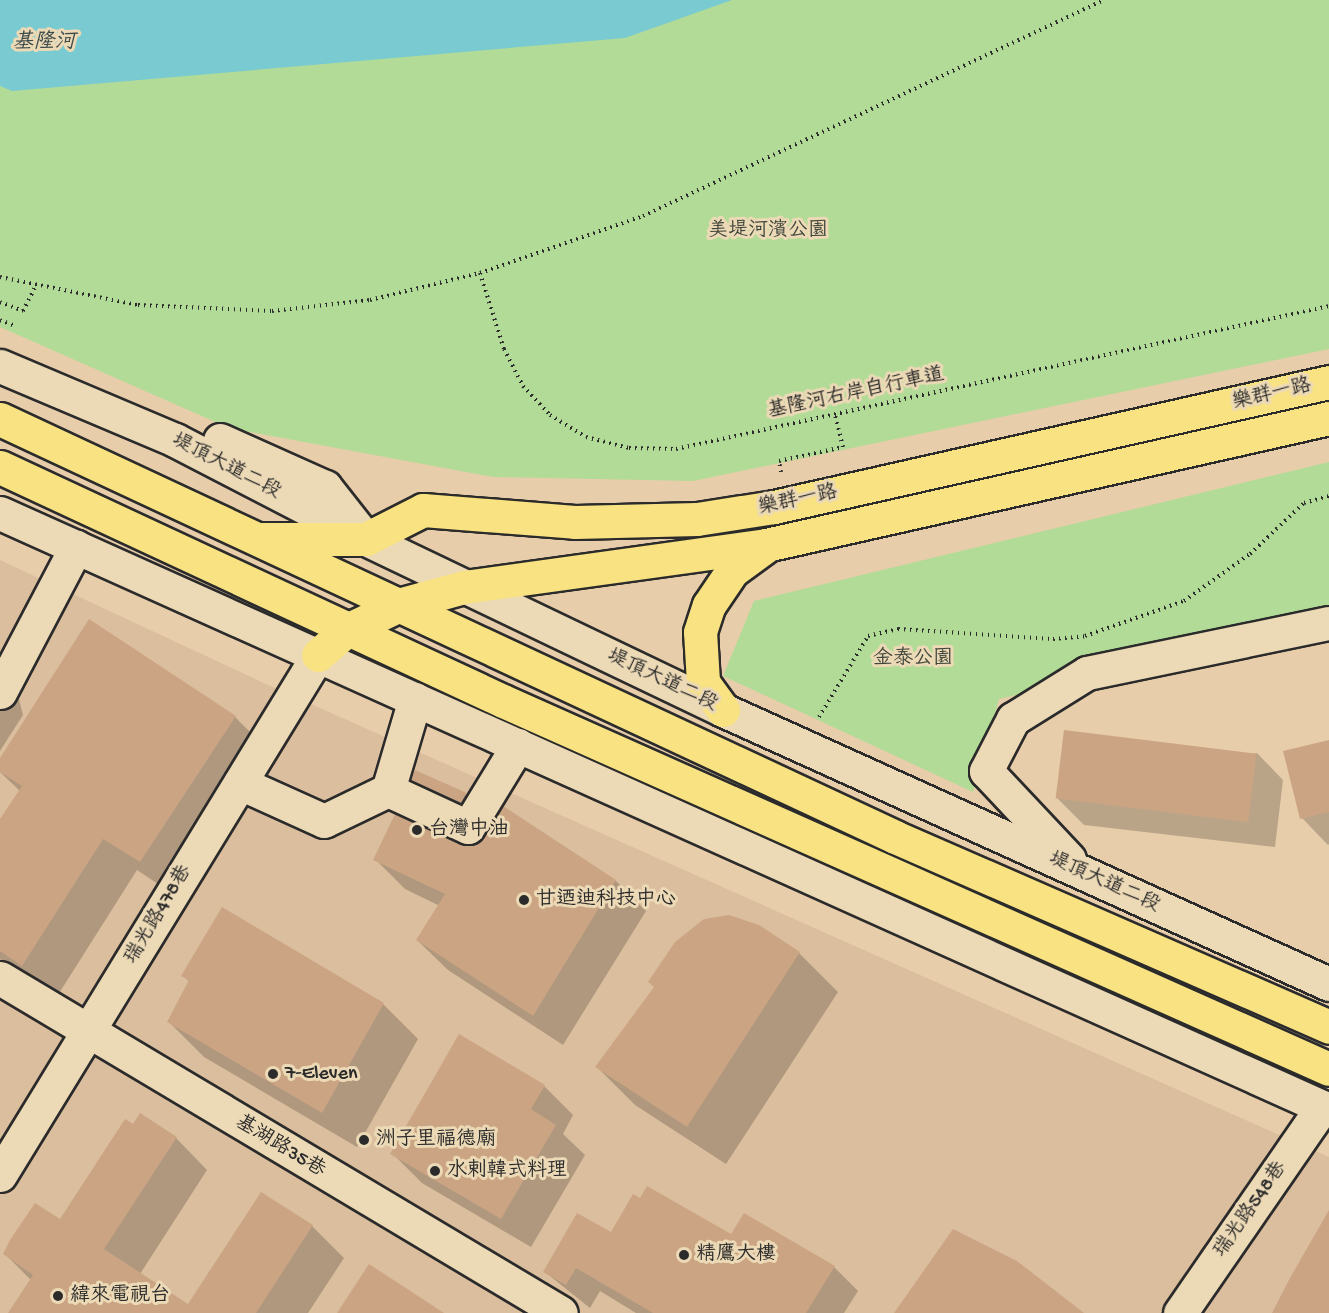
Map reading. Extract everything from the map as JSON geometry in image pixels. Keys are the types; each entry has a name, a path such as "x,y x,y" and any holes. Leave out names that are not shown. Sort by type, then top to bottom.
{"main road":[{"name":"樂群一路","path":"262,539 366,539 423,510 575,522 697,519 774,507 1329,382"},
{"name":"樂群一路","path":"318,655 347,630 402,604 464,587 766,546 1329,418"},
{"path":"0,419 402,604 895,837 1329,1027"},
{"path":"0,467 347,630 1329,1069"},
{"path":"723,710 703,682 700,632 709,605 732,570 766,546"}],"street":[{"path":"8,335 325,487 366,539"},
{"name":"堤頂大道二段","path":"0,366 175,440 366,539 723,710 1329,984"},
{"path":"0,513 1326,1108"},
{"path":"0,692 76,547"},
{"path":"1087,876 986,771 1012,719 1087,673 1329,623"},
{"name":"瑞光路478巷","path":"0,1175 318,655"},
{"path":"240,783 324,821 388,790 415,699"},
{"path":"388,790 468,827 518,745"},
{"name":"基湖路35巷","path":"0,978 87,1033 561,1313"},
{"name":"瑞光路548巷","path":"1180,1313 1326,1108"}],"path":[{"path":"0,277 35,287 138,305 272,311 370,300 480,273 643,216 1104,0"},
{"name":"基隆河右岸自行車道","path":"480,273 504,349 523,386 550,415 586,437 629,448 676,449 1329,306"},
{"path":"0,302 23,311 35,287"},
{"path":"0,320 8,335"},
{"path":"780,468 779,461 843,447 835,414"},
{"path":"813,726 868,636 898,629 1053,639 1085,636 1184,600 1250,554 1304,503 1329,496"}],"shaded area":[{"path":"0,560 266,684 1329,1157 1329,1313 0,1313"}],"green space":[{"name":"美堤河濱公園","path":"721,0 1329,0 1329,349 693,481 493,477 229,428 0,327 0,42"},
{"name":"金泰公園","path":"1329,462 1329,627 999,699 973,792 723,676 754,601"}],"water":[{"name":"基隆河","path":"0,0 732,0 625,38 12,91 0,86"}],"building":[{"path":"89,619 236,716 140,862 103,839 22,966 0,951 0,819 22,786 0,772 0,758"},
{"path":"1064,730 1257,754 1248,822 1056,798"},
{"path":"1329,740 1329,812 1300,819 1283,751"},
{"path":"415,770 466,793 462,803 411,780"},
{"name":"甘迺迪科技中心","path":"503,806 616,880 533,1016 416,940 445,894 373,860 395,814 470,846 484,837"},
{"path":"222,907 384,1003 322,1113 167,1022 189,980 181,976"},
{"path":"729,915 759,925 800,952 687,1127 595,1067 654,987 648,982 675,942 704,919"},
{"path":"459,1034 545,1085 531,1109 556,1125 501,1219 390,1154"},
{"path":"140,1113 177,1137 104,1249 188,1304 261,1192 313,1225 256,1313 8,1313 33,1275 3,1254 10,1240 35,1203 60,1219 125,1119 133,1124"},
{"name":"精鷹大樓","path":"647,1186 731,1234 744,1213 835,1266 806,1313 653,1313 576,1268 566,1285 543,1272 577,1213 611,1232 633,1194 640,1198"},
{"path":"1329,1210 1329,1313 1272,1313 1290,1278"},
{"path":"953,1229 1017,1261 1084,1313 894,1313"},
{"path":"369,1264 444,1313 337,1313"}],"place":[{"name":"台灣中油","path":"417,830"},
{"name":"甘迺迪科技中心","path":"524,900"},
{"name":"7-Eleven","path":"273,1074"},
{"name":"洲子里福德廟","path":"364,1140"},
{"name":"水剌韓式料理","path":"435,1171"},
{"name":"精鷹大樓","path":"684,1255"},
{"name":"緯來電視台","path":"58,1296"}]}
